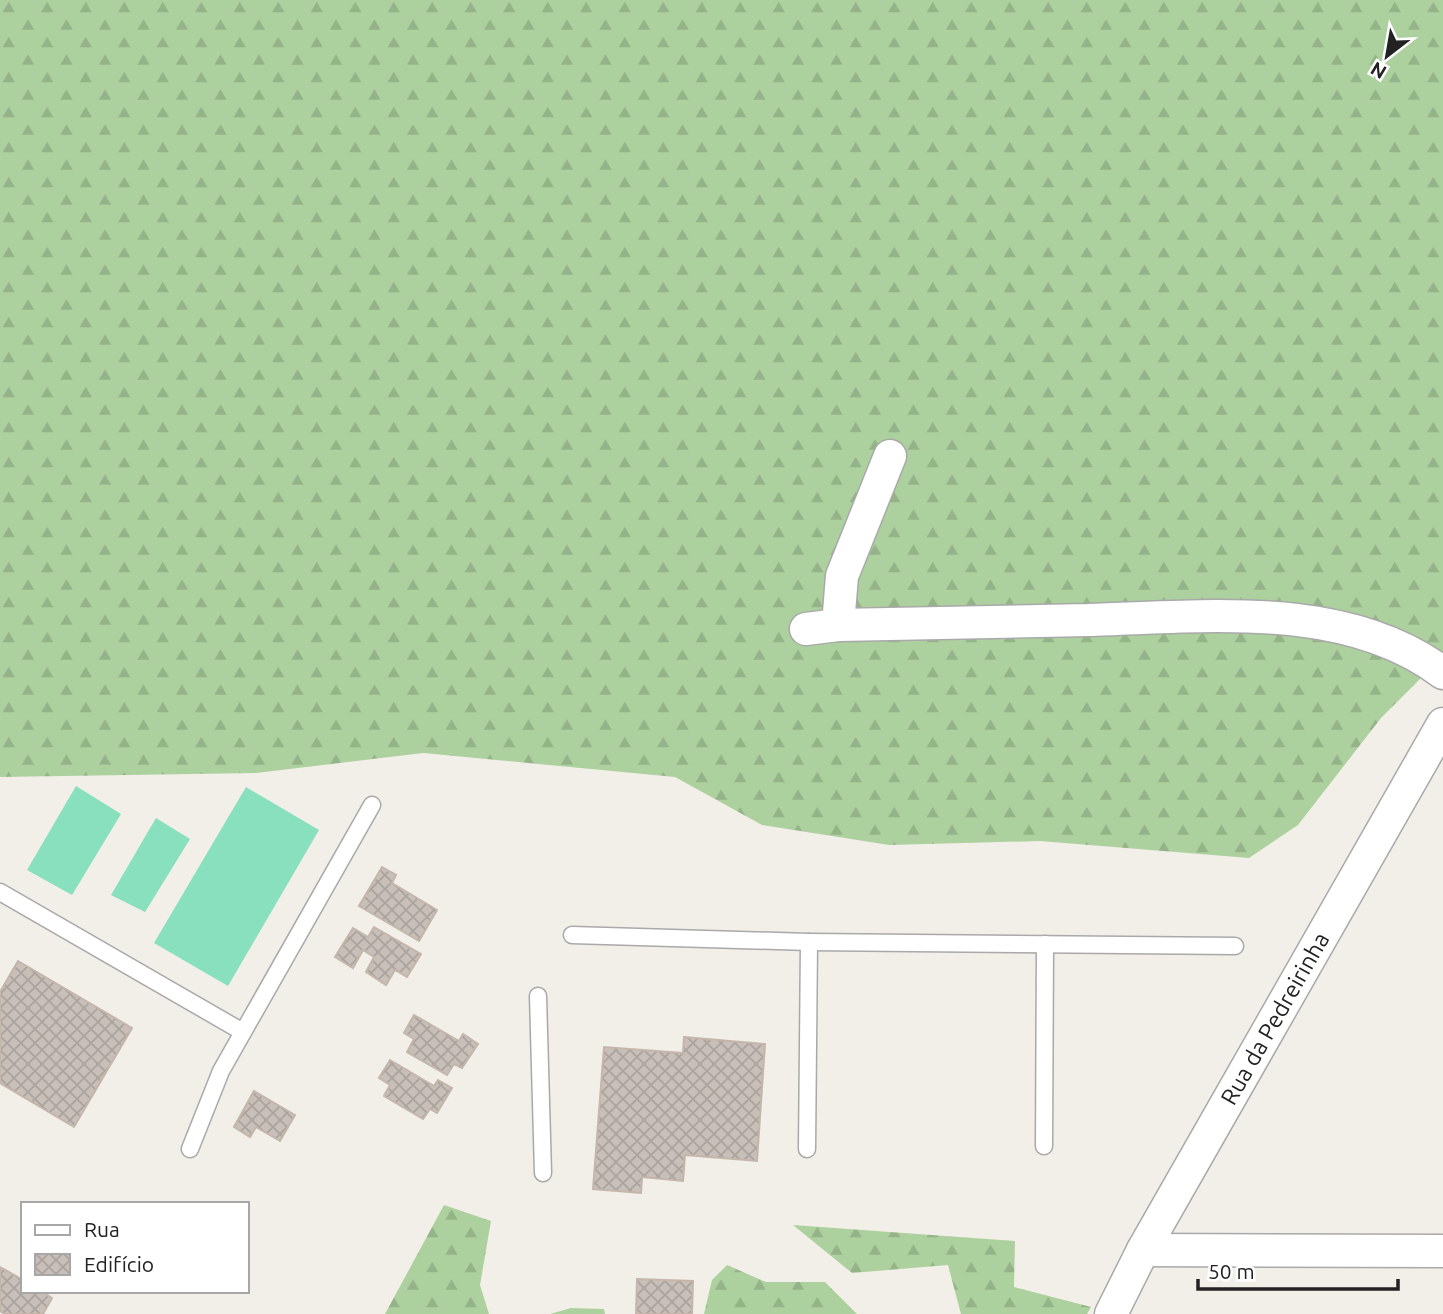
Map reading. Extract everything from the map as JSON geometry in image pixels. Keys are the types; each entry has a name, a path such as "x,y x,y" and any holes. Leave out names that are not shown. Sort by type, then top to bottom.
{"street":[{"path":"838,625 842,576 890,456"},
{"path":"806,629 838,625 1271,616 1360,632 1422,657 1443,673"},
{"name":"Rua da Pedreirinha","path":"1111,1314 1143,1250 1443,724"},
{"path":"1143,1250 1443,1251"}],"lane":[{"path":"190,1149 215,1083 372,805"},
{"path":"0,892 243,1032"},
{"path":"572,936 809,942 1235,946"},
{"path":"807,1149 809,942"},
{"path":"1044,1146 1045,944"},
{"path":"538,996 543,1173"}],"green space":[{"path":"0,0 1443,0 1443,656 1381,718 1298,825 1249,858 1040,841 889,845 762,825 675,777 423,753 256,773 0,777"},
{"path":"76,786 121,814 72,895 27,870"},
{"path":"246,787 319,830 228,986 154,943"},
{"path":"156,818 190,839 145,912 111,895"},
{"path":"444,1205 491,1221 480,1285 489,1314 385,1314"},
{"path":"793,1225 1015,1241 1014,1287 1091,1307 1087,1314 961,1314 948,1265 852,1273"},
{"path":"727,1265 766,1282 825,1282 857,1314 704,1314 712,1280"},
{"path":"571,1308 604,1309 605,1314 550,1314"}],"building":[{"path":"382,867 396,875 392,883 437,910 419,941 359,906"},
{"path":"374,927 421,954 407,977 395,970 386,985 366,972 374,957 363,950 353,968 335,957 353,928 368,937"},
{"path":"18,961 132,1028 74,1127 0,1083 0,992"},
{"path":"414,1015 459,1041 463,1034 478,1044 462,1068 454,1064 447,1075 407,1052 414,1039 404,1033"},
{"path":"684,1037 765,1044 757,1161 685,1155 683,1181 642,1177 641,1193 593,1189 604,1047 683,1053"},
{"path":"390,1060 434,1086 438,1080 452,1088 437,1113 430,1109 423,1119 384,1096 390,1085 379,1078"},
{"path":"254,1091 295,1115 280,1141 256,1127 250,1137 234,1127"},
{"path":"0,1267 21,1279 21,1293 44,1293 52,1298 43,1314 5,1314 0,1311"},
{"path":"637,1279 693,1281 692,1314 636,1314"}]}
